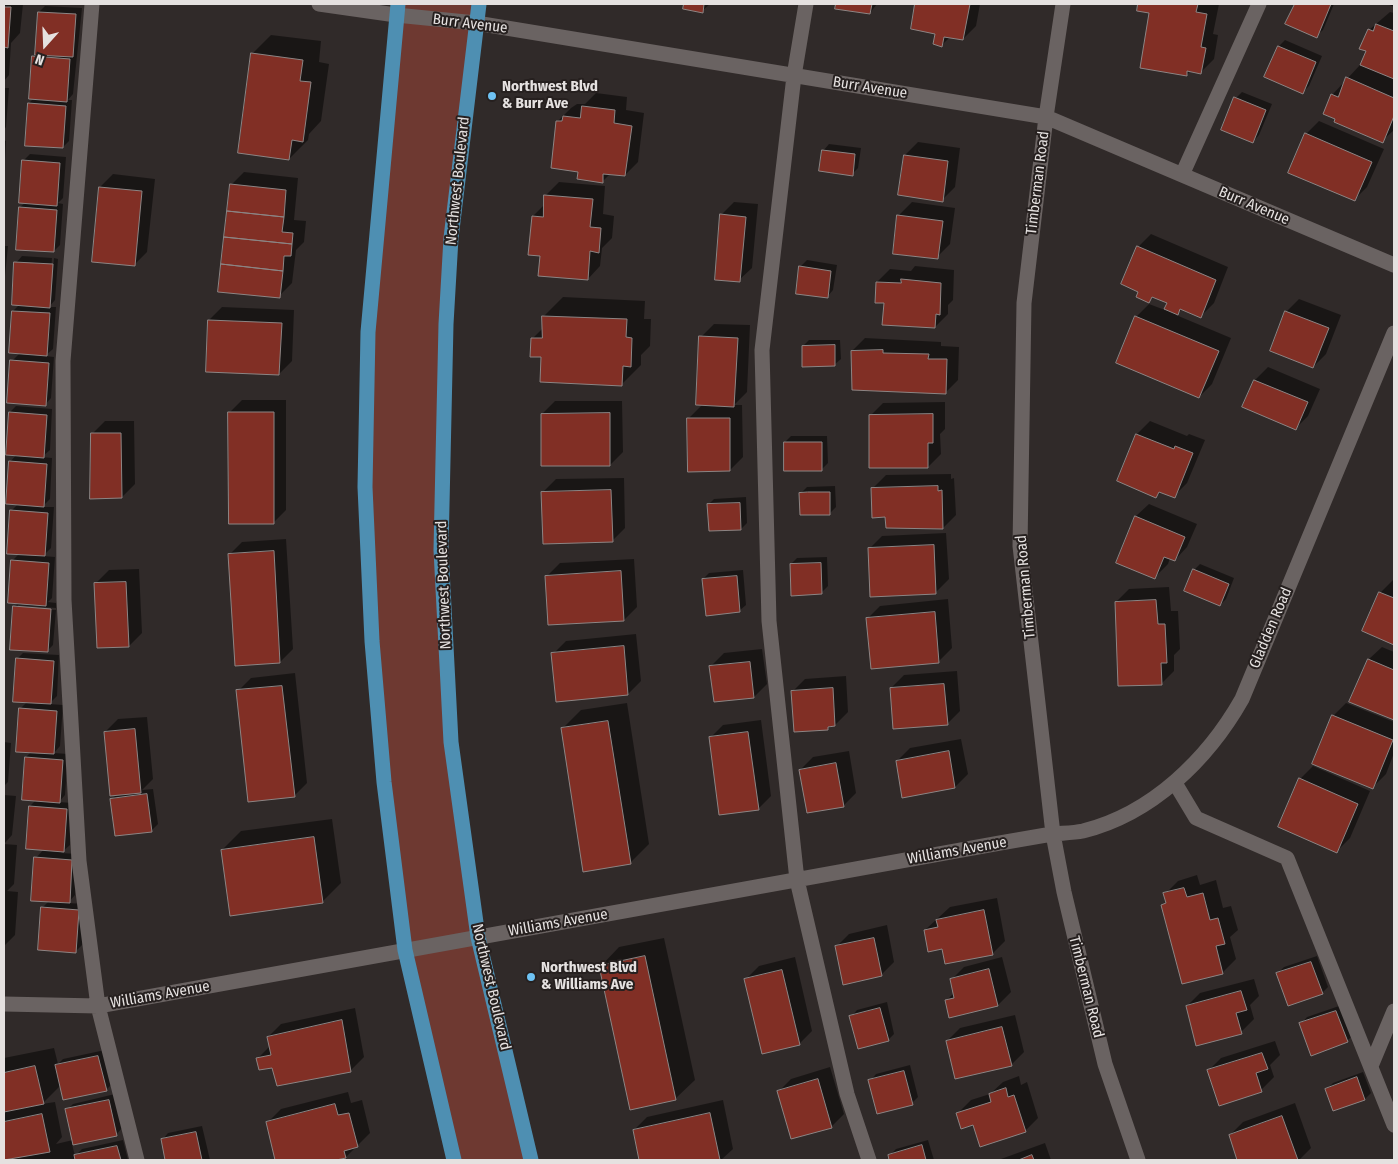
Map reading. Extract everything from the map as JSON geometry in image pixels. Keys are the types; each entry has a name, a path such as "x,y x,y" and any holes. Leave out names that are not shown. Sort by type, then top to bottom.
{"main road":[{"name":"Northwest Boulevard","path":"479,4 451,238 446,324 441,550 451,742 478,937 531,1160"},
{"path":"397,9 368,332 365,487 372,642 384,782 405,950 454,1160"}],"street":[{"path":"92,4 63,361 64,600 79,861 98,1006 137,1160"},
{"name":"Burr Avenue","path":"319,4 397,9 1046,117 1394,265"},
{"path":"806,4 794,76 762,350 770,621 797,880 847,1094 869,1160"},
{"name":"Timberman Road","path":"1063,4 1046,117 1024,303 1020,546 1053,834 1064,892 1105,1064 1138,1160"},
{"path":"1182,175 1259,4"},
{"name":"Gladden Road","path":"1053,834 1081,831 1111,822 1135,810 1175,783 1208,750 1229,722 1242,699 1394,333"},
{"path":"1175,783 1196,818 1287,858 1394,1125"},
{"name":"Williams Avenue","path":"4,1004 98,1006 1053,834"},
{"path":"1371,1066 1394,1011"}],"shaded area":[{"path":"398,4 479,4 446,324 451,742 478,937 531,1160 454,1160 416,1003 372,641 368,332"}],"building":[{"path":"684,4 704,4 703,13 683,9"},
{"path":"836,4 872,4 870,14 835,9"},
{"path":"915,4 970,4 963,40 944,37 942,47 933,44 935,34 911,29"},
{"path":"1138,4 1198,4 1196,12 1207,14 1201,47 1206,48 1201,74 1187,71 1187,76 1140,68 1149,13 1137,11"},
{"path":"1295,4 1331,4 1317,38 1285,24"},
{"path":"4,7 11,7 8,48 4,47"},
{"path":"38,12 76,14 73,57 35,55"},
{"path":"1376,24 1394,31 1394,79 1360,65 1366,51 1359,49 1368,29 1373,31"},
{"path":"1278,46 1316,62 1303,94 1264,77"},
{"path":"251,53 303,60 300,81 311,82 303,142 292,140 289,160 238,153"},
{"path":"32,56 70,59 67,102 29,99"},
{"path":"1346,77 1394,98 1394,116 1383,143 1334,122 1335,119 1323,114 1331,94 1338,97"},
{"path":"1234,97 1266,110 1253,143 1221,130"},
{"path":"28,103 66,106 63,148 25,146"},
{"path":"582,106 615,110 614,123 632,126 625,176 603,174 603,183 577,179 578,172 551,168 556,121 562,121 563,116 580,118"},
{"path":"1305,133 1372,162 1355,201 1288,173"},
{"path":"822,150 855,154 853,176 819,171"},
{"path":"904,155 948,161 943,202 898,195"},
{"path":"22,160 60,163 57,206 19,203"},
{"path":"230,184 286,190 284,217 227,211"},
{"path":"99,187 142,191 135,266 92,262"},
{"path":"544,195 593,199 590,227 601,228 599,253 590,251 588,280 538,276 540,256 528,255 532,216 543,217"},
{"path":"19,207 57,210 54,252 16,250"},
{"path":"227,211 284,217 282,232 293,233 292,244 224,237"},
{"path":"720,214 746,217 740,282 715,280"},
{"path":"897,215 943,221 938,259 893,254"},
{"path":"224,237 292,244 291,256 284,256 283,271 221,264"},
{"path":"1137,246 1216,280 1201,318 1180,309 1178,315 1164,309 1167,303 1152,297 1149,303 1136,297 1138,292 1121,284"},
{"path":"14,262 53,264 50,308 12,305"},
{"path":"221,264 283,271 280,298 218,292"},
{"path":"799,266 831,271 828,298 796,294"},
{"path":"901,279 941,283 940,315 936,314 935,328 882,325 884,303 875,303 876,282 901,283"},
{"path":"12,311 50,313 47,356 9,353"},
{"path":"1285,311 1329,328 1313,368 1270,351"},
{"path":"542,316 627,319 626,337 632,338 631,367 623,366 622,386 540,382 541,357 530,357 531,338 542,338"},
{"path":"1135,316 1219,351 1199,398 1116,363"},
{"path":"208,320 282,323 279,375 206,372"},
{"path":"699,336 738,338 734,407 696,405"},
{"path":"835,345 835,366 802,367 802,346"},
{"path":"883,350 883,353 929,354 928,359 947,359 946,394 852,390 851,351"},
{"path":"10,360 49,363 46,406 7,403"},
{"path":"1254,380 1308,402 1296,430 1242,407"},
{"path":"9,412 47,415 44,458 6,455"},
{"path":"228,412 274,412 274,524 229,524"},
{"path":"610,413 610,466 541,466 541,414"},
{"path":"933,414 933,443 928,443 928,468 869,468 869,415"},
{"path":"687,418 730,418 730,471 688,472"},
{"path":"91,433 121,433 122,498 90,499"},
{"path":"1136,434 1174,449 1175,446 1193,453 1175,498 1159,492 1156,498 1117,481"},
{"path":"784,442 822,442 822,471 784,471"},
{"path":"9,461 47,464 44,507 6,504"},
{"path":"938,486 938,491 942,490 943,529 886,528 885,517 872,518 871,488"},
{"path":"611,490 613,542 543,544 541,492"},
{"path":"830,492 830,515 800,515 799,493"},
{"path":"740,503 741,530 709,531 707,504"},
{"path":"10,510 48,513 45,556 7,554"},
{"path":"1135,516 1185,537 1175,561 1164,557 1155,579 1116,563"},
{"path":"934,545 936,594 870,597 868,548"},
{"path":"274,551 280,663 235,666 228,554"},
{"path":"11,560 49,563 46,606 8,603"},
{"path":"821,563 822,594 791,596 790,564"},
{"path":"1193,569 1229,584 1220,606 1184,591"},
{"path":"621,571 624,621 548,625 545,576"},
{"path":"737,576 740,612 706,616 702,579"},
{"path":"126,582 129,647 97,648 94,583"},
{"path":"1379,592 1394,598 1394,645 1362,631"},
{"path":"1156,600 1158,624 1165,624 1167,663 1161,663 1162,685 1118,686 1115,602"},
{"path":"13,606 51,609 48,652 10,650"},
{"path":"935,612 939,663 871,669 866,618"},
{"path":"624,646 628,695 556,702 551,653"},
{"path":"16,658 54,661 51,704 13,702"},
{"path":"1368,659 1394,670 1394,720 1349,702"},
{"path":"750,662 754,698 714,702 709,666"},
{"path":"944,684 948,725 893,729 890,688"},
{"path":"282,686 295,797 248,802 236,690"},
{"path":"833,688 835,726 828,727 828,730 794,732 791,691"},
{"path":"19,708 57,711 54,754 16,752"},
{"path":"1332,715 1393,740 1373,789 1312,764"},
{"path":"608,721 631,864 583,872 561,728"},
{"path":"135,729 141,793 110,796 104,732"},
{"path":"748,732 759,810 719,815 709,737"},
{"path":"949,751 955,788 902,798 896,761"},
{"path":"25,757 63,760 60,803 22,800"},
{"path":"836,763 844,807 807,813 799,770"},
{"path":"1299,778 1358,804 1337,853 1278,827"},
{"path":"147,794 152,832 115,836 110,799"},
{"path":"29,806 67,809 64,852 26,849"},
{"path":"314,837 323,903 230,916 221,850"},
{"path":"34,857 72,860 70,903 31,901"},
{"path":"1184,888 1187,897 1203,893 1210,920 1218,918 1225,944 1216,946 1223,974 1182,984 1161,905 1166,903 1163,893"},
{"path":"41,907 79,910 76,953 38,950"},
{"path":"984,910 993,955 945,964 942,949 928,952 924,930 938,927 936,920"},
{"path":"874,938 882,976 843,985 835,946"},
{"path":"645,956 676,1100 630,1110 599,966"},
{"path":"1311,962 1323,994 1288,1006 1276,973"},
{"path":"989,969 998,1006 949,1018 945,1000 954,998 950,979"},
{"path":"782,970 800,1045 762,1054 744,979"},
{"path":"1241,991 1247,1010 1236,1013 1242,1034 1196,1046 1186,1006"},
{"path":"880,1008 889,1041 858,1049 849,1016"},
{"path":"1336,1011 1348,1042 1311,1056 1299,1023"},
{"path":"342,1020 351,1072 277,1086 272,1068 259,1070 256,1058 271,1055 267,1037"},
{"path":"1002,1027 1012,1066 955,1079 946,1041"},
{"path":"1262,1053 1268,1069 1256,1073 1262,1092 1219,1106 1207,1070"},
{"path":"98,1056 107,1091 63,1100 55,1065"},
{"path":"35,1066 44,1104 4,1112 4,1073"},
{"path":"904,1071 913,1105 877,1114 868,1080"},
{"path":"1357,1077 1365,1100 1333,1111 1325,1089"},
{"path":"818,1079 832,1128 791,1139 777,1091"},
{"path":"1006,1088 1008,1097 1014,1095 1026,1132 980,1147 973,1125 961,1129 956,1113 991,1102 989,1094"},
{"path":"109,1100 117,1136 73,1145 65,1109"},
{"path":"335,1104 338,1115 349,1113 358,1147 344,1151 346,1158 336,1160 275,1160 266,1122"},
{"path":"710,1113 720,1160 639,1160 633,1130"},
{"path":"42,1114 50,1152 4,1160 4,1122"},
{"path":"1282,1116 1298,1160 1237,1160 1229,1135"},
{"path":"196,1132 202,1160 165,1160 161,1139"},
{"path":"922,1145 926,1160 889,1160 888,1155"},
{"path":"117,1146 121,1160 75,1160 74,1155"},
{"path":"1032,1155 1034,1160 1019,1160"}],"place":[{"name":"Northwest Blvd & Burr Ave","path":"492,96"},
{"name":"Northwest Blvd & Williams Ave","path":"531,977"}]}
